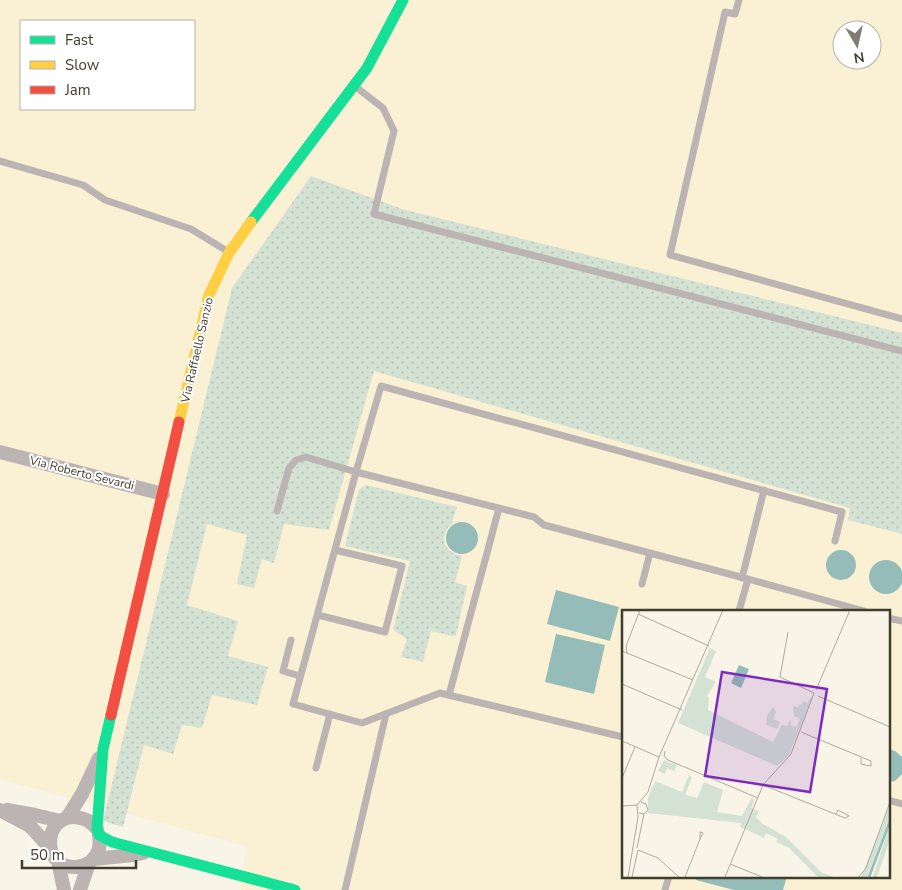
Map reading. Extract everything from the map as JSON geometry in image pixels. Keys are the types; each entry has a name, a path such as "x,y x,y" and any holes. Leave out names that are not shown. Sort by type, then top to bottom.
{"street":[{"name":"Via Raffaello Sanzio","path":"80,890 92,861 100,848 98,832 103,749 209,295 229,253 367,68 400,0"},
{"name":"Via Roberto Sevardi","path":"0,452 163,494"},
{"name":"Via Raffaello Sanzio","path":"50,848 51,833 55,826 64,820 82,794 103,749"},
{"path":"0,810 64,820 74,817 81,818 92,824 98,832 112,842 295,890"},
{"path":"0,810 30,826 50,848 58,861 64,865 71,867 84,866 92,861 147,852"},
{"path":"58,861 64,890"}],"lane":[{"path":"739,0 735,14 726,12 670,255 902,319"},
{"path":"354,86 383,108 394,131 374,214 902,352"},
{"path":"0,161 83,185 105,200 192,229 229,253"},
{"path":"622,737 440,693 362,723 293,704 356,472 382,386 842,512 835,541"},
{"path":"277,511 289,468 296,460 306,457 356,472 534,517 544,525 860,610"},
{"path":"739,610 764,490"},
{"path":"449,695 499,508"},
{"path":"318,615 385,632 402,566 335,550"},
{"path":"642,584 650,553"},
{"path":"291,640 282,671 300,676"},
{"path":"316,768 330,714"},
{"path":"345,890 386,714"}],"shaded area":[{"path":"0,0 902,0 902,890 241,890 246,846 0,779"}],"green space":[{"path":"311,176 402,209 902,333 902,534 848,520 850,508 374,371 329,530 284,524 274,563 262,559 254,588 237,584 247,535 207,524 187,605 238,621 228,656 268,667 257,705 212,695 202,728 182,725 173,754 144,745 123,827 103,821 232,288"},
{"path":"366,485 457,507 452,523 445,532 444,542 448,549 462,556 455,582 467,586 456,635 452,636 431,631 423,662 401,657 407,639 393,630 410,561 345,546 359,490"}],"water":[{"path":"462,522 468,523 473,527 477,532 477,544 473,549 468,553 462,554 456,553 451,549 447,544 446,538 447,532 451,527 456,523"},
{"path":"841,550 852,554 856,565 852,576 841,580 830,576 826,565 830,554"},
{"path":"886,560 898,565 903,577 898,589 886,594 874,589 869,577 874,565"},
{"path":"556,590 619,607 610,641 547,624"},
{"path":"556,634 605,645 594,694 545,682"},
{"path":"890,750 902,757 902,774 895,781 890,782"},
{"path":"696,878 786,878 783,890 734,890 696,880"}],"traffic: fast":[{"path":"251,222 367,68 403,0"},
{"path":"111,715 103,749 97,829 99,835 112,842 295,890"}],"traffic: slow":[{"path":"179,422 209,295 229,253 251,222"}],"traffic: jam":[{"path":"111,715 179,422"}]}
